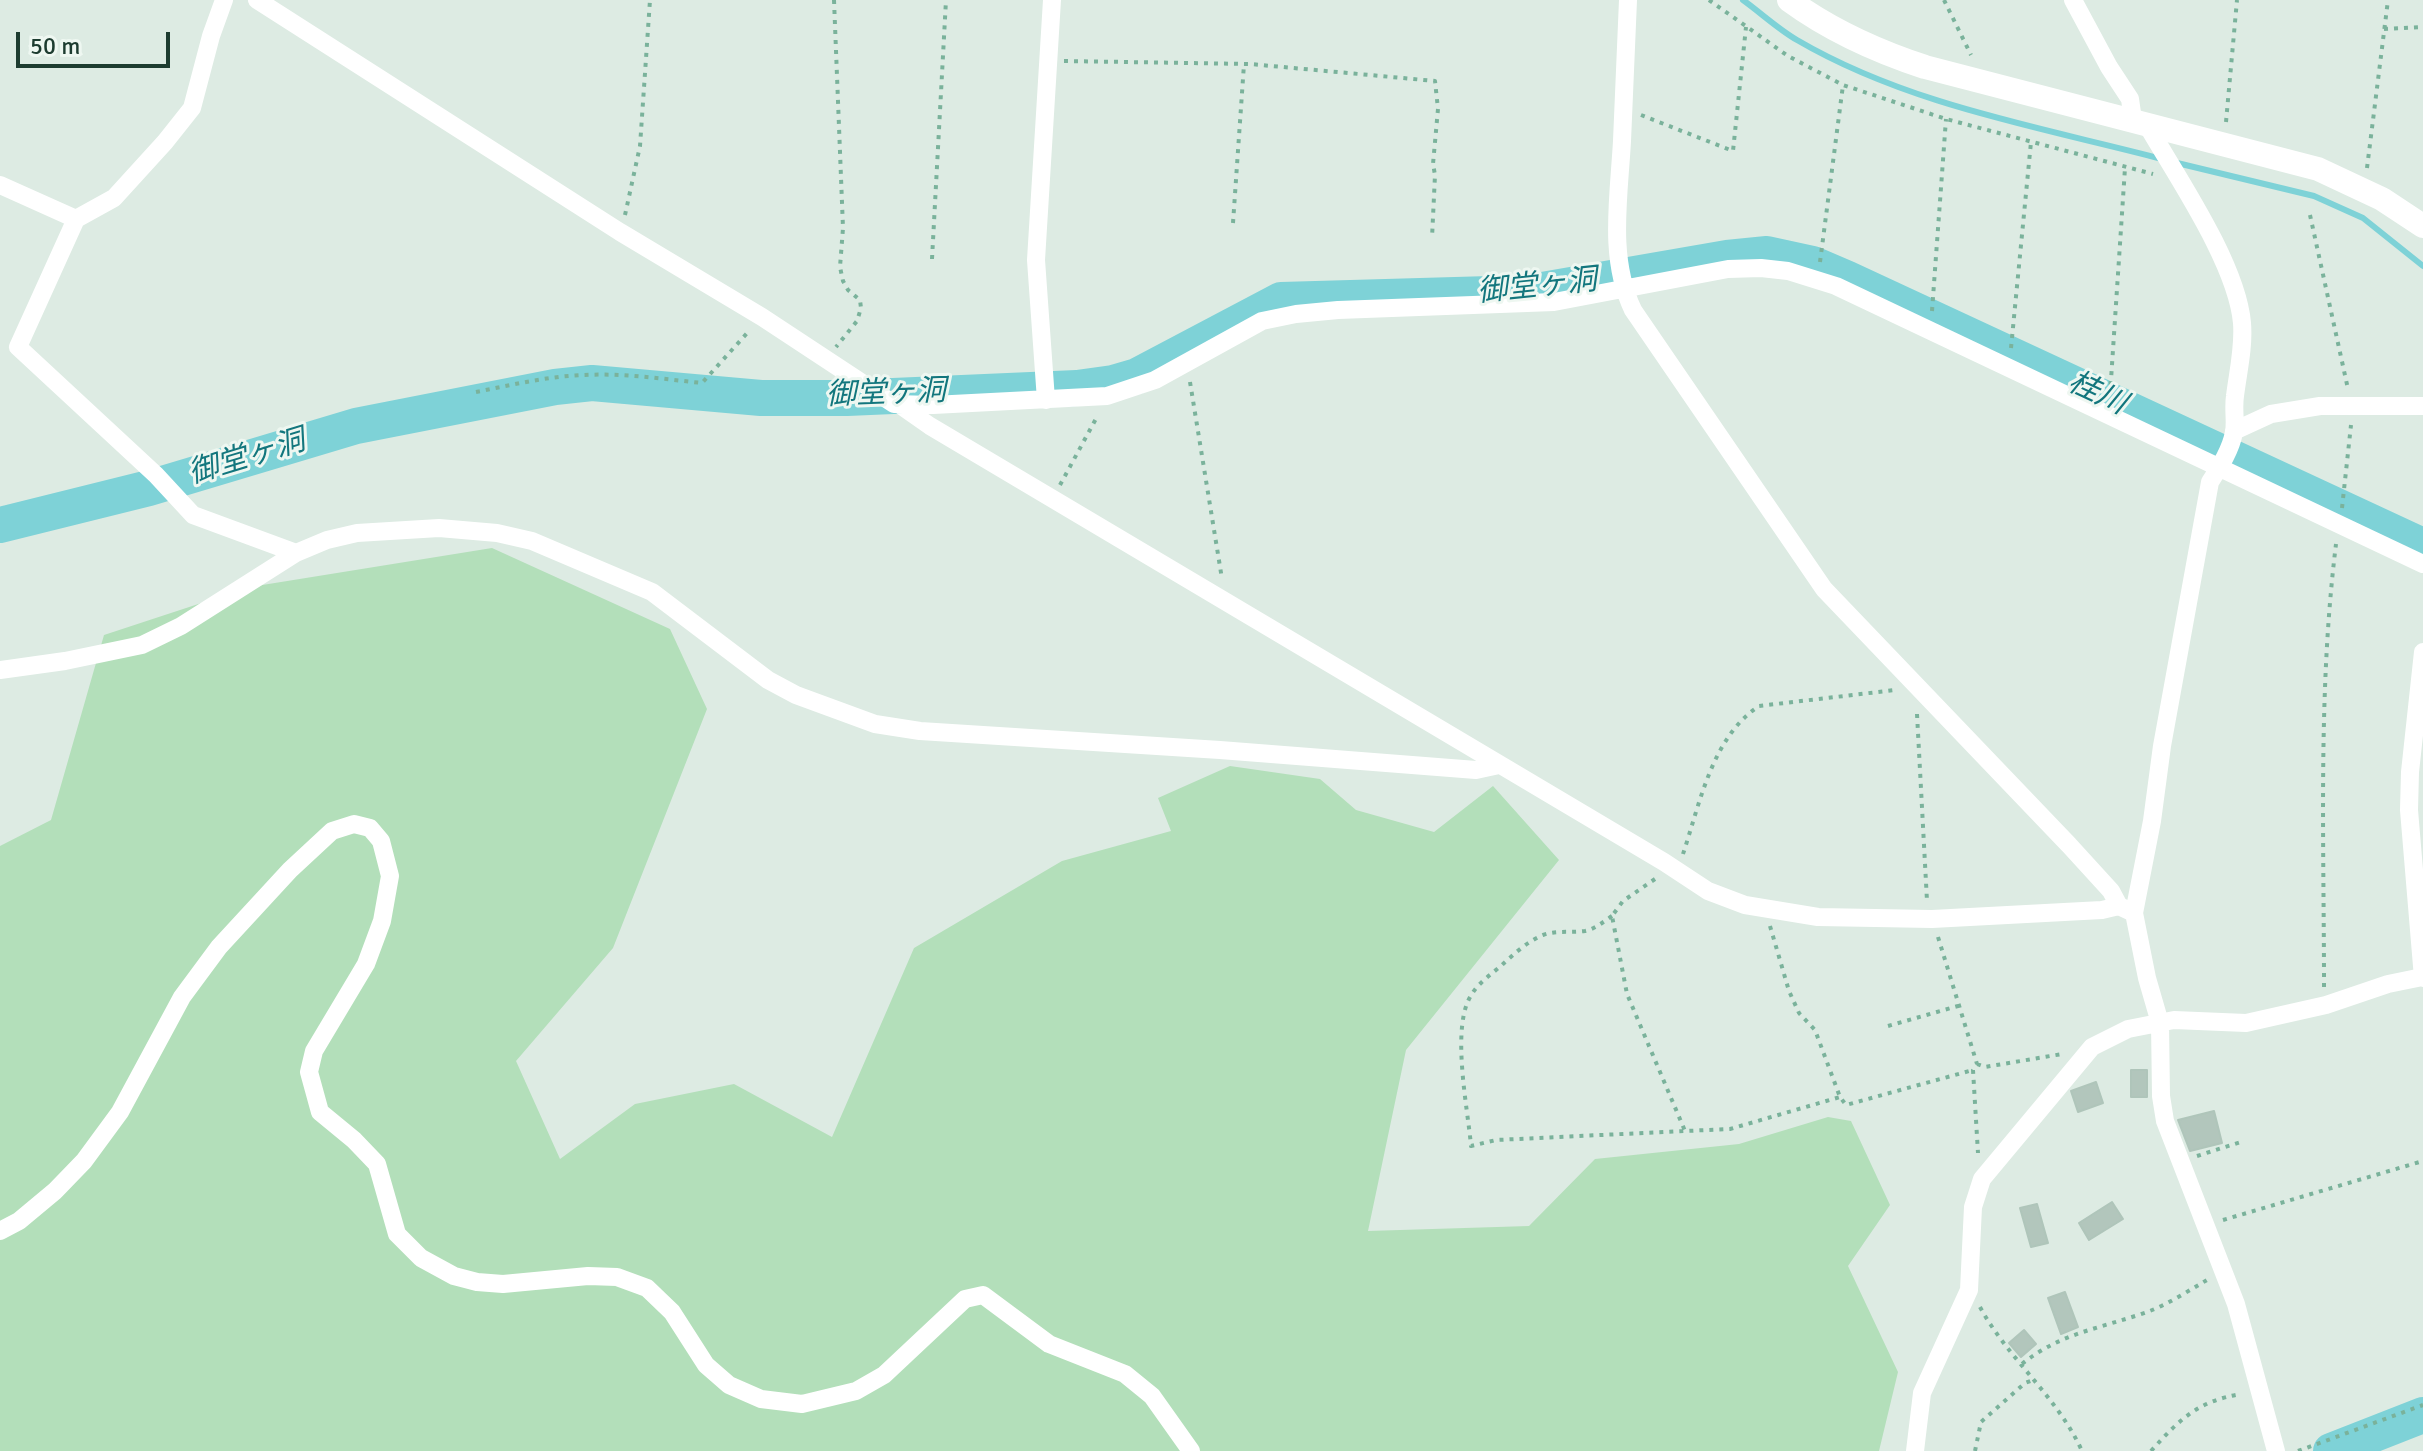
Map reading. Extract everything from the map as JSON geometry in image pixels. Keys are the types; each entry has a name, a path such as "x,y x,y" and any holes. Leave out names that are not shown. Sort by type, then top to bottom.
{"street":[{"path":"224,0 192,108 114,198 76,219 18,347 156,475 193,515 296,553"},
{"path":"257,0 620,232 762,317 824,361 894,404 1107,396 1155,380 1262,321 1296,314 1554,302 1728,269 1761,268 1788,271 1836,286 2423,564"},
{"path":"1046,400 1036,260 1052,0"},
{"path":"1628,0 1618,215 1618,265 1624,290 1633,310 1824,589 2069,845 2126,909 2160,1023 2161,1096 2165,1121 2236,1304 2276,1451"},
{"path":"1789,0 1811,16 1881,53 1981,84 2318,169 2382,199 2423,226"},
{"path":"2073,0 2130,99 2140,123 2179,180 2231,279 2239,302 2243,332 2231,439 2210,482 2162,746 2148,847 2126,909"},
{"path":"0,185 76,219"},
{"path":"900,405 1708,891 1745,905 1818,917 1930,919 2126,909"},
{"path":"2231,439 2271,414 2320,406 2423,406"},
{"path":"0,670 65,661 142,645 181,626 296,553 327,540 357,533 439,528 497,533 532,541 652,592 768,680 831,710 875,724 920,731 1476,770 1499,765"},
{"path":"1915,1451 1922,1393 1969,1290 1973,1207 1982,1179 2092,1047 2128,1029 2174,1020 2246,1023 2326,1005 2388,984 2422,978 2416,780 2423,652"},
{"path":"0,1231 19,1221 55,1191 84,1161 120,1112 182,997 219,947 321,841 332,831 354,824 370,828 381,841 390,876 382,921 366,964 314,1051 309,1072 320,1112 377,1164 397,1234 421,1258 454,1276 477,1282 503,1284 588,1276 617,1277 647,1288 672,1312 706,1365 729,1385 761,1399 802,1404 856,1391 884,1375 965,1299 983,1295 1049,1344 1125,1374 1152,1396 1191,1451"}],"path":[{"path":"620,232 640,146 650,0"},
{"path":"824,361 857,321 861,308 860,300 843,281 840,267 843,228 834,0"},
{"path":"932,259 946,0"},
{"path":"1709,0 1811,70 1843,85 1946,119 2179,180"},
{"path":"1944,0 1979,71 1981,84"},
{"path":"2224,145 2237,0"},
{"path":"2365,190 2388,0"},
{"path":"1623,112 1633,112 1733,151 1746,27"},
{"path":"2384,29 2423,27"},
{"path":"1048,61 1244,64 1435,81 1438,109 1433,164 1432,238"},
{"path":"1233,223 1244,64"},
{"path":"1820,261 1843,85"},
{"path":"1932,311 1946,119"},
{"path":"2011,347 2031,142"},
{"path":"2111,394 2125,167"},
{"path":"2310,215 2352,405 2342,503"},
{"path":"476,392 548,378 585,375 623,375 702,383 762,317"},
{"path":"1185,365 1222,578 1221,597"},
{"path":"1053,498 1107,396"},
{"path":"2326,1005 2324,738 2328,610 2339,523"},
{"path":"1840,1097 1730,1129 1496,1140 1471,1146 1462,1068 1462,1034 1470,996 1511,957 1539,937 1554,931 1586,931 1596,927 1612,916 1623,901 1674,869 1727,737 1759,706 1861,692 1918,688 1916,702 1930,919 1977,1064"},
{"path":"1770,909 1770,931 1789,991 1799,1013 1815,1030 1840,1097 1846,1105 1973,1070"},
{"path":"1612,916 1627,994 1685,1131"},
{"path":"1888,1026 1958,1006"},
{"path":"1977,1064 1985,1067 2027,1062 2092,1047"},
{"path":"1977,1064 1973,1070 1982,1179"},
{"path":"2181,1162 2244,1141"},
{"path":"2206,1228 2220,1221 2423,1161"},
{"path":"2022,1364 2041,1348 2149,1311 2223,1271"},
{"path":"1969,1290 1995,1334 2050,1397 2082,1451"},
{"path":"1975,1451 1981,1422 2025,1383 2034,1379"},
{"path":"2151,1451 2174,1426 2206,1403 2260,1391"},
{"path":"2298,1451 2423,1405"}],"green space":[{"path":"492,548 670,629 707,709 613,948 516,1061 560,1159 635,1104 734,1084 832,1137 914,948 1062,861 1171,831 1158,798 1230,766 1320,779 1356,810 1434,832 1493,786 1559,860 1406,1050 1368,1231 1529,1226 1595,1159 1739,1144 1828,1117 1851,1121 1890,1205 1848,1266 1898,1372 1879,1451 0,1451 0,846 51,820 104,635 250,587"}],"building":[{"path":"2131,1070 2147,1070 2147,1097 2131,1097"},
{"path":"2096,1082 2103,1103 2078,1112 2071,1091"},
{"path":"2214,1111 2222,1143 2190,1151 2178,1120"},
{"path":"2112,1202 2123,1219 2089,1240 2079,1223"},
{"path":"2037,1204 2048,1243 2031,1247 2020,1208"},
{"path":"2065,1292 2078,1327 2061,1334 2048,1298"},
{"path":"2024,1330 2036,1344 2021,1357 2009,1343"}],"waterway":[{"path":"1743,0 1797,40 1884,82 1975,112 2162,159"},
{"path":"2173,162 2314,196 2363,218 2423,266"},
{"name":"御堂ヶ洞","path":"0,525 149,488 356,426 555,387 592,383 761,398 847,398 1077,388 1137,376 1281,300 1525,293 1727,258 1767,254 1813,264 1848,279 2423,546"},
{"path":"2331,1451 2423,1415"}],"water label":[{"name":"桂川","path":"2097,394"}]}
